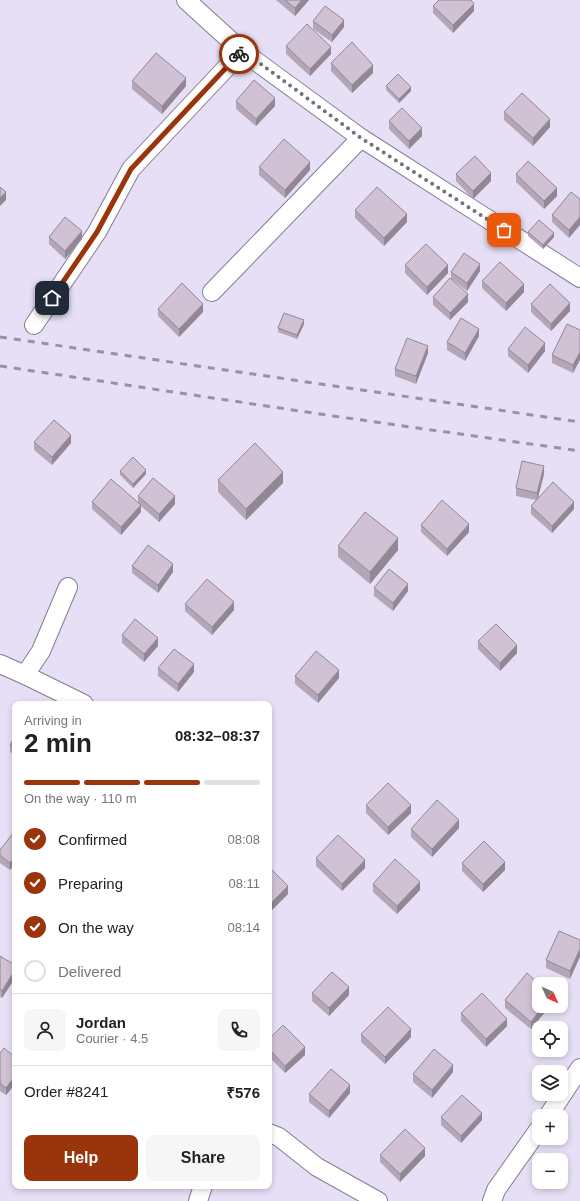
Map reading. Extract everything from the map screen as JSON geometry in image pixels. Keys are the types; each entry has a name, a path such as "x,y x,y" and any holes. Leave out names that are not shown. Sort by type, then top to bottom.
{"street":[{"path":"186,0 242,50 361,138 580,278"},
{"path":"34,325 97,232 131,169 242,50"},
{"path":"212,292 361,138"},
{"path":"25,675 41,651 68,587"},
{"path":"0,664 78,701"},
{"path":"553,1109 580,1068"},
{"path":"272,1134 279,1137 317,1167 378,1201"},
{"path":"492,1201 496,1190 532,1139"},
{"path":"198,1201 203,1189"}],"building":[{"path":"285,0 302,0 295,8"},
{"path":"439,0 471,0 474,4 453,25 433,6"},
{"path":"325,6 344,20 332,35 313,21"},
{"path":"307,24 331,47 310,69 286,46"},
{"path":"352,42 373,65 352,85 331,63"},
{"path":"156,53 186,78 162,106 132,81"},
{"path":"398,74 411,87 399,99 386,86"},
{"path":"254,80 275,98 256,119 236,101"},
{"path":"522,93 550,119 533,138 504,112"},
{"path":"402,108 422,128 409,141 389,121"},
{"path":"284,139 310,162 285,190 259,167"},
{"path":"475,156 491,173 473,191 456,174"},
{"path":"528,161 557,188 544,201 516,174"},
{"path":"0,187 6,192 0,198"},
{"path":"377,187 407,214 384,238 355,210"},
{"path":"571,192 580,199 580,217 569,230 552,215"},
{"path":"65,217 82,231 65,251 49,237"},
{"path":"539,220 554,233 543,245 528,232"},
{"path":"426,244 448,265 427,287 405,265"},
{"path":"464,253 480,264 467,283 451,272"},
{"path":"500,262 524,284 506,303 482,281"},
{"path":"450,278 468,294 450,313 433,297"},
{"path":"182,283 203,304 179,329 158,309"},
{"path":"550,284 570,303 551,324 531,304"},
{"path":"284,313 304,320 297,335 278,328"},
{"path":"461,318 479,329 465,353 447,342"},
{"path":"567,324 580,330 580,352 573,365 552,355"},
{"path":"525,327 545,343 528,365 508,349"},
{"path":"407,338 428,346 416,376 395,369"},
{"path":"54,420 71,435 52,457 34,442"},
{"path":"255,443 283,472 246,509 218,480"},
{"path":"133,457 146,470 133,484 120,471"},
{"path":"522,461 544,466 537,493 516,488"},
{"path":"153,478 175,496 159,514 138,496"},
{"path":"111,479 141,505 121,527 92,502"},
{"path":"553,482 574,502 552,526 531,506"},
{"path":"442,500 469,524 447,549 421,525"},
{"path":"365,512 398,538 370,572 338,546"},
{"path":"148,545 173,564 158,585 132,566"},
{"path":"389,569 408,584 393,603 374,588"},
{"path":"207,579 234,602 212,627 185,604"},
{"path":"135,619 158,638 144,654 122,635"},
{"path":"496,624 517,645 500,663 478,641"},
{"path":"174,649 194,664 178,684 158,668"},
{"path":"316,651 339,670 318,695 295,676"},
{"path":"388,783 411,805 388,827 366,805"},
{"path":"437,800 459,820 432,849 411,829"},
{"path":"12,835 12,860 10,863 0,855 0,850"},
{"path":"338,835 365,860 342,884 316,858"},
{"path":"484,841 505,862 483,884 462,863"},
{"path":"395,859 420,882 397,906 373,884"},
{"path":"272,870 288,886 272,902"},
{"path":"559,931 580,940 580,949 570,971 546,960"},
{"path":"0,956 12,963 12,975 2,991 0,989"},
{"path":"332,972 349,987 329,1008 312,993"},
{"path":"527,973 532,978 532,1013 538,1013 531,1022 505,1000"},
{"path":"482,993 507,1019 486,1039 461,1013"},
{"path":"388,1007 411,1029 385,1057 361,1034"},
{"path":"283,1025 305,1047 285,1066 272,1052 272,1036"},
{"path":"4,1048 12,1055 12,1080 6,1088 0,1083 0,1053"},
{"path":"434,1049 453,1065 432,1090 413,1074"},
{"path":"331,1069 350,1085 329,1111 309,1094"},
{"path":"462,1095 482,1113 461,1136 441,1117"},
{"path":"405,1129 425,1148 400,1174 380,1155"}],"railway":[{"path":"0,337 580,422"},
{"path":"0,366 580,451"}],"way so far":[{"path":"239,54 242,50 361,138 504,230"}],"route":[{"path":"52,298 97,232 131,169 239,54"}]}
